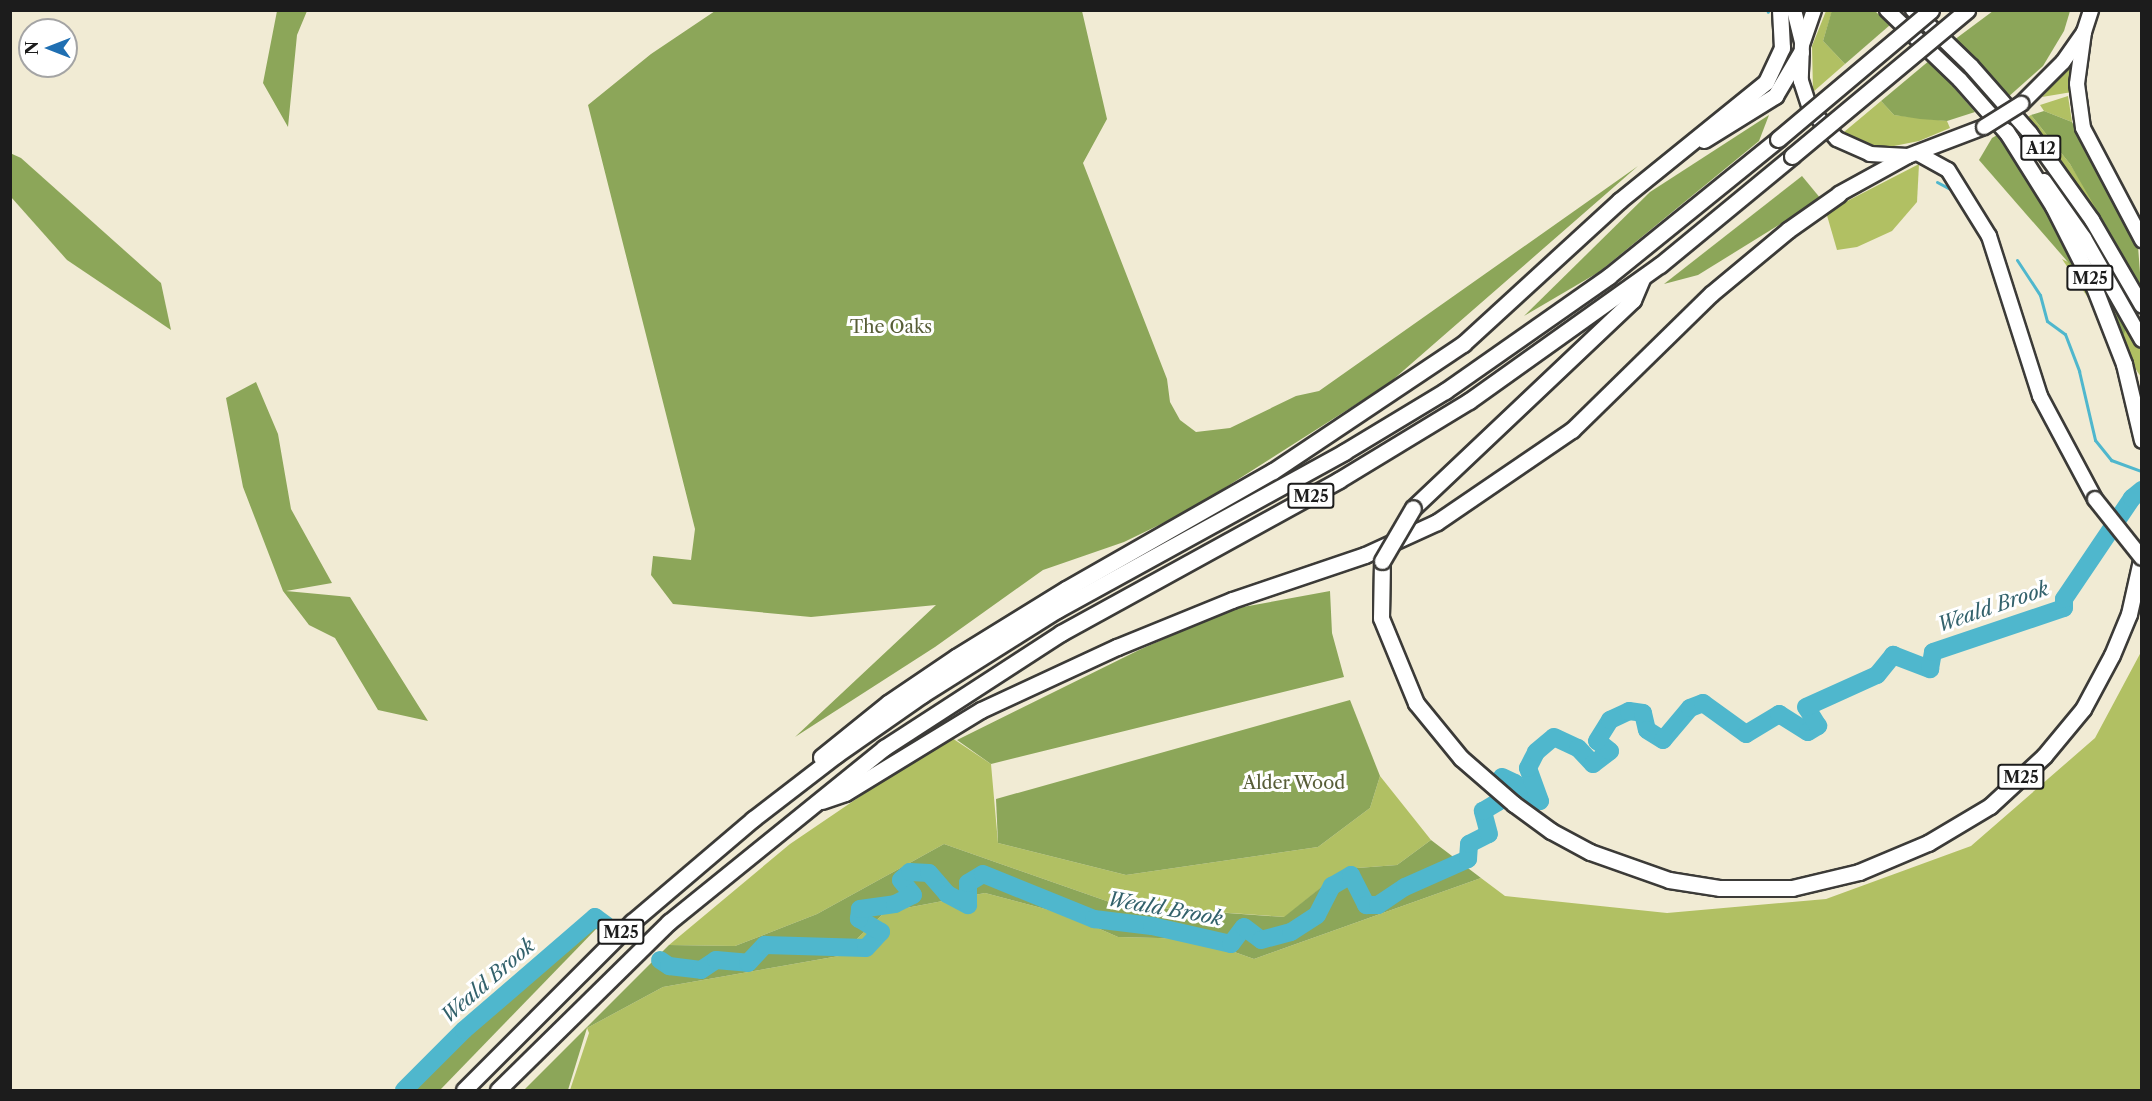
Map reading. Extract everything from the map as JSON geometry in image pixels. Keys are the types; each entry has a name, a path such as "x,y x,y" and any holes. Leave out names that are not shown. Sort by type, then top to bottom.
{"highway":[{"name":"M25","path":"1683,151 1706,128 1751,97 1772,73 1783,38 1780,10"},
{"path":"1794,10 1802,48 1805,96 1825,129 1857,150 1878,156 1912,154 1948,170 1989,236 2040,396 2095,500 2142,557"},
{"path":"1802,48 1814,10"},
{"name":"A12","path":"1887,10 1960,80 2006,131 2084,238 2142,340"},
{"name":"A12","path":"1913,10 1971,66 2030,133 2092,220 2142,306"},
{"name":"M25","path":"465,1090 603,949 792,788 905,706 1012,637 1403,417 1524,338 1650,245 1931,10"},
{"name":"M25","path":"498,1090 669,922 884,748 971,689 1080,622 1340,480 1429,426 1534,357 1644,276 1966,10"},
{"path":"1839,194 1912,154 1984,127 2021,104 2039,90 2084,32 2091,10"},
{"name":"A12","path":"2084,32 2077,84 2083,128 2142,240"},
{"name":"M25","path":"1229,515 1401,394 1505,309 1619,201 1683,151 1774,96 1802,48"},
{"name":"M25","path":"2006,131 2053,207 2094,286 2124,364 2142,440"},
{"name":"M25","path":"811,806 845,793 981,710 1117,647 1232,600 1365,555 1437,522 1572,430 1711,294 1788,230 1839,194"},
{"name":"M25","path":"1644,276 1633,300 1413,508 1382,561 1381,618 1416,704 1461,758 1514,804 1551,831 1590,852 1669,880 1720,888 1792,888 1859,872 1928,843 1990,806 2044,756 2083,709 2112,655 2128,614 2142,557"},
{"name":"M25","path":"792,788 837,741 956,657 1076,583 1273,471 1437,364"}],"green space":[{"path":"1832,10 1875,11 1890,25 1845,64 1823,41"},
{"path":"277,11 307,11 297,35 288,127 263,83"},
{"name":"The Oaks","path":"715,11 1082,11 1107,119 1083,163 1167,379 1170,402 1180,420 1196,432 1230,428 1296,396 1319,391 1638,166 1388,384 1190,510 1124,542 1043,570 935,647 795,737 936,605 811,617 673,604 651,575 653,556 691,560 695,529 588,105 651,54"},
{"path":"1826,11 1832,11 1823,41 1845,64 1813,92 1812,46"},
{"path":"1993,11 2070,11 2064,31 2043,66 2007,98 1954,40"},
{"path":"1930,60 1975,112 1947,121 1920,119 1894,115 1881,101"},
{"path":"2072,64 2072,92 2042,97"},
{"path":"2068,96 2072,122 2044,111 2040,105"},
{"path":"1881,101 1894,115 1947,121 1950,128 1919,141 1884,148 1855,140 1844,132"},
{"path":"2044,111 2072,122 2138,246 2141,286 2070,164 2031,115"},
{"path":"1769,115 1759,141 1599,272 1524,316 1650,192"},
{"path":"2031,115 2070,164 2115,235 2141,286 2141,295 2069,176 2024,119"},
{"path":"1999,134 2071,234 2087,284 1979,160 1992,138"},
{"path":"10,153 21,158 161,283 171,330 67,260 11,197"},
{"path":"1919,164 1917,202 1892,231 1857,247 1837,250 1826,212"},
{"path":"1802,176 1821,199 1698,275 1664,284"},
{"path":"2046,190 2108,287 2141,350 2141,377 2062,259 2074,265 2087,284"},
{"path":"2113,313 2121,318 2126,329 2123,336 2120,336 2108,315"},
{"path":"256,382 278,434 291,509 332,583 286,591 350,597 428,721 378,710 335,638 309,625 283,591 243,487 226,398"},
{"path":"1330,591 1332,633 1344,677 991,764 957,740 1139,650 1232,609"},
{"path":"2141,652 2141,1090 570,1090 589,1033 587,1028 663,987 839,956 885,912 985,893 1068,915 1118,937 1198,939 1254,959 1481,878 1505,896 1667,913 1826,899 1971,846 2095,738"},
{"name":"Alder Wood","path":"1350,700 1380,776 1370,808 1318,847 1126,875 998,843 996,799"},
{"path":"949,736 991,764 998,843 1126,875 1318,847 1370,808 1380,776 1431,840 1397,865 1344,869 1285,917 1118,905 944,844 817,914 735,946 669,945 790,844"},
{"path":"1431,840 1481,878 1254,959 1198,939 1118,937 1068,915 985,893 885,912 839,956 663,987 587,1028 568,1090 524,1090 669,945 735,946 817,914 944,844 1118,905 1284,917 1344,869 1397,865"},
{"path":"599,926 440,1090 403,1090 477,1014 576,930"}],"waterway":[{"path":"1937,182 1956,192"},
{"path":"2017,260 2040,295 2047,321 2065,334 2079,371 2095,440 2111,460 2142,471"},
{"name":"Weald Brook","path":"660,960 669,966 701,970 716,960 748,963 765,945 866,948 881,932 859,919 860,909 895,904 913,895 901,880 910,872 929,873 947,894 968,905 968,883 983,874 1094,919 1152,926 1231,944 1244,927 1261,940 1291,932 1317,915 1332,886 1351,875 1366,905 1378,905 1405,887 1468,859 1469,844 1489,834 1483,811 1498,802 1502,777 1515,783 1523,803 1540,801 1528,768 1536,752 1554,737 1578,748 1593,764 1610,751 1597,741 1610,720 1629,711 1643,713 1647,730 1663,740 1690,708 1703,703 1746,734 1779,714 1808,732 1818,726 1806,707 1877,675 1893,655 1930,669 1933,652 2064,608 2064,599 2132,498 2142,490"},
{"name":"Weald Brook","path":"404,1090 464,1030 595,917 606,925"}]}
